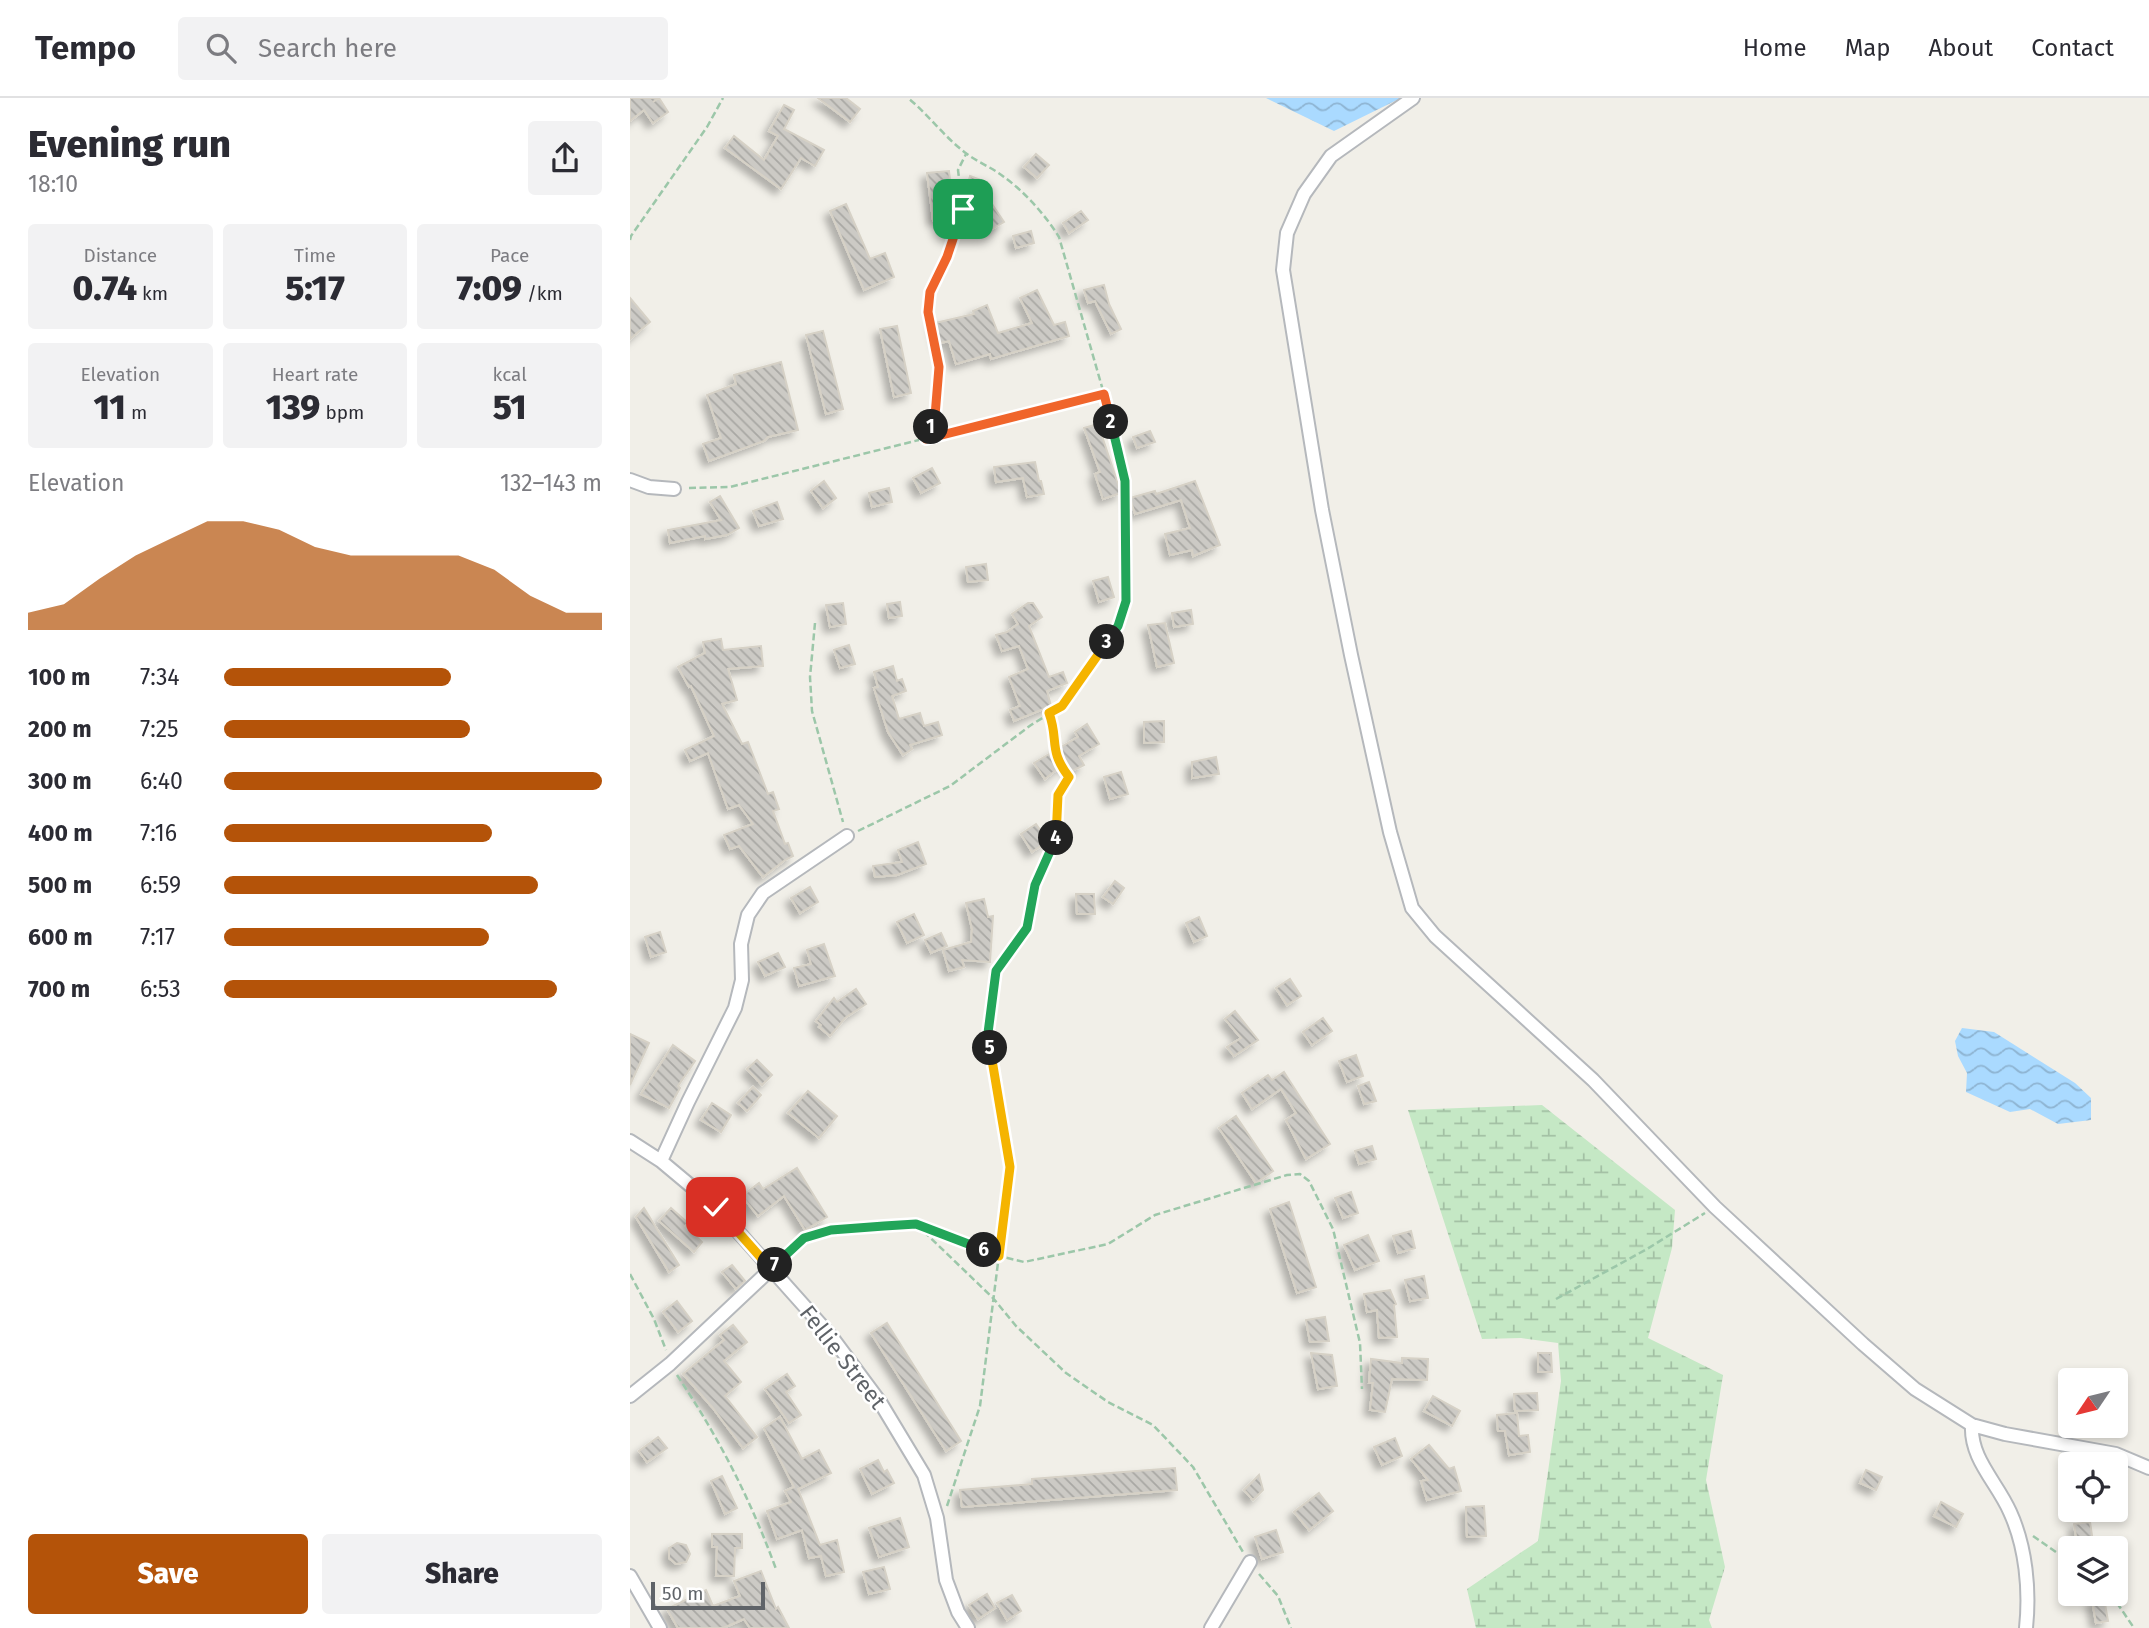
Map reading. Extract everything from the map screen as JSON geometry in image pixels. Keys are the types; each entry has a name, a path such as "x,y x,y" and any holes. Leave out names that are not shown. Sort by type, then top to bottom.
{"street":[{"path":"1413,98 1331,156 1304,194 1287,233 1283,270 1322,510 1393,843 1412,908 1435,936 1593,1080 1715,1207 1915,1389 1972,1425 2005,1434 2116,1454 2149,1468"},
{"path":"630,481 649,487 674,489"},
{"path":"661,1161 735,1008 742,980 741,944 748,915 763,893 847,836"},
{"name":"Fellie Street","path":"630,1141 661,1161 716,1207 831,1336 880,1402 924,1475 937,1518 946,1580 958,1612 968,1628"},
{"path":"630,1396 670,1364 771,1269"},
{"path":"1972,1425 1974,1449 2016,1525 2024,1561 2028,1610 2026,1628"},
{"path":"1211,1628 1250,1562"},
{"path":"630,1576 660,1628"}],"path":[{"path":"630,237 707,127 723,98"},
{"path":"815,623 810,677 812,711 847,836 950,786 1062,706 1118,626 1126,601 1125,481 1104,394 1059,237 1050,223 1005,177 966,154 908,98"},
{"path":"926,439 935,416 939,367 928,312 930,292 947,257 963,209 958,170 966,154"},
{"path":"674,489 730,487 1104,394"},
{"path":"937,1518 945,1510 980,1406 1010,1167 988,1033 996,971 1027,928 1035,885 1058,833 1056,802 1069,777 1055,755 1052,740 1054,726 1049,713"},
{"path":"771,1269 804,1238 831,1230 916,1224 999,1256 1024,1262 1108,1244 1155,1215 1286,1175 1300,1174 1309,1181 1333,1229 1360,1343 1362,1389"},
{"path":"1556,1298 1647,1249 1715,1207"},
{"path":"916,1224 1066,1373 1108,1402 1153,1425 1193,1467 1250,1562 1278,1597 1291,1628"},
{"path":"630,1274 664,1341 670,1364 697,1405 752,1505 776,1569"},
{"path":"2016,1525 2058,1554"},
{"path":"2119,1606 2134,1628"}],"green space":[{"path":"1542,1105 1675,1210 1672,1248 1648,1338 1723,1375 1706,1480 1725,1567 1709,1620 1712,1628 1476,1628 1467,1589 1538,1541 1561,1381 1558,1343 1521,1338 1482,1339 1408,1110"}],"water":[{"path":"1266,98 1401,98 1334,131"},
{"path":"1962,1028 1994,1032 2075,1083 2091,1098 2091,1120 2058,1124 2030,1109 2010,1112 1966,1092 1967,1073 1958,1056 1955,1041"}],"building":[{"path":"630,98 659,98 668,112 653,123 644,110 630,121"},
{"path":"818,98 846,98 860,109 850,122"},
{"path":"784,105 794,110 784,129 824,150 815,166 801,158 781,189 725,148 734,136 764,160 778,136 769,131"},
{"path":"1036,154 1049,165 1037,178 1024,167"},
{"path":"949,171 954,216 933,220 927,173"},
{"path":"970,176 981,180 977,193 966,189"},
{"path":"846,204 870,259 885,253 894,277 864,290 830,211"},
{"path":"992,204 1004,222 992,229 981,211"},
{"path":"1081,211 1088,220 1069,233 1063,223"},
{"path":"1031,231 1034,243 1016,248 1013,236"},
{"path":"1104,285 1109,304 1121,329 1111,334 1095,301 1088,303 1084,290"},
{"path":"1037,290 1054,325 1065,322 1069,336 991,359 990,354 956,364 949,341 940,343 935,323 974,314 973,311 987,305 998,333 1032,323 1020,298"},
{"path":"630,298 650,322 630,339"},
{"path":"897,326 911,393 894,397 880,329"},
{"path":"823,331 843,409 826,414 806,335"},
{"path":"781,362 798,430 768,437 764,441 709,461 703,444 721,438 707,395 736,384 734,375"},
{"path":"1098,424 1121,493 1103,499 1095,474 1100,472 1084,428"},
{"path":"1150,431 1155,442 1137,448 1133,437"},
{"path":"1035,462 1044,494 1027,497 1023,478 996,482 994,467"},
{"path":"932,468 940,483 921,493 913,478"},
{"path":"824,481 836,498 823,508 811,491"},
{"path":"1195,481 1220,545 1193,556 1192,550 1170,555 1165,534 1190,528 1181,500 1135,514 1130,498 1155,491 1156,494"},
{"path":"889,488 892,502 872,507 869,493"},
{"path":"720,496 739,528 727,535 670,543 668,530 721,520 710,502"},
{"path":"777,502 783,519 759,526 753,511"},
{"path":"986,564 988,580 968,582 966,567"},
{"path":"1108,577 1114,597 1099,602 1093,581"},
{"path":"900,602 902,616 889,618 887,604"},
{"path":"843,603 846,624 830,627 826,605"},
{"path":"1028,603 1033,603 1042,617 1029,626 1049,677 1063,672 1067,683 1047,691 1051,706 1014,721 1010,710 1020,706 1009,677 1028,669 1019,646 1002,651 996,635 1007,632 1018,624 1012,614"},
{"path":"1191,610 1193,624 1174,627 1172,613"},
{"path":"1165,623 1174,663 1157,667 1148,625"},
{"path":"721,639 723,650 761,646 763,666 728,669 737,700 722,704 742,744 748,742 768,794 773,792 779,809 773,811 785,844 788,843 793,856 763,877 739,846 730,849 724,835 753,824 739,805 728,809 708,753 690,761 685,750 714,736 691,686 689,687 678,667 705,653 703,642"},
{"path":"849,645 855,664 840,668 834,650"},
{"path":"893,666 897,681 902,679 906,691 892,696 899,719 920,713 924,726 938,722 942,735 910,745 912,749 903,755 888,732 874,688 878,687 874,672"},
{"path":"1164,721 1164,742 1144,743 1144,722"},
{"path":"1087,724 1099,744 1079,756 1084,765 1070,772 1065,763 1045,779 1034,763 1078,737 1075,732"},
{"path":"1216,757 1219,774 1192,778 1192,762"},
{"path":"1121,772 1128,794 1110,799 1104,777"},
{"path":"1036,824 1048,841 1032,852 1021,834"},
{"path":"918,842 926,864 897,875 875,877 873,866 902,862 898,850"},
{"path":"1115,881 1124,888 1113,904 1103,897"},
{"path":"810,887 818,902 800,913 791,898"},
{"path":"1076,894 1094,894 1095,914 1077,914"},
{"path":"984,899 988,917 993,916 990,962 962,960 964,967 949,971 943,950 971,942 972,929 966,903"},
{"path":"914,914 924,935 907,943 897,922"},
{"path":"1199,917 1207,936 1194,942 1186,923"},
{"path":"660,932 666,952 651,957 645,937"},
{"path":"941,933 947,946 931,953 925,940"},
{"path":"824,944 835,976 799,986 794,968 811,964 807,950"},
{"path":"778,953 785,967 765,976 758,962"},
{"path":"1290,979 1301,996 1287,1005 1276,988"},
{"path":"856,989 866,1004 845,1018 830,1036 816,1021 834,998 837,1002"},
{"path":"1235,1011 1258,1040 1234,1056 1227,1047 1241,1038 1225,1019"},
{"path":"1323,1018 1332,1031 1312,1045 1303,1032"},
{"path":"630,1034 649,1043 630,1085"},
{"path":"673,1045 695,1061 678,1086 680,1088 669,1108 641,1094"},
{"path":"1356,1055 1363,1076 1347,1082 1339,1061"},
{"path":"757,1060 772,1075 762,1085 747,1069"},
{"path":"1284,1072 1330,1144 1306,1159 1286,1120 1296,1113 1281,1089 1252,1109 1242,1093 1268,1075 1272,1080"},
{"path":"1369,1082 1376,1101 1364,1104 1358,1086"},
{"path":"753,1087 761,1095 747,1111 738,1103"},
{"path":"808,1091 837,1116 819,1138 788,1113"},
{"path":"712,1103 731,1115 721,1132 701,1120"},
{"path":"1236,1116 1273,1171 1256,1183 1219,1128"},
{"path":"1372,1146 1376,1159 1359,1164 1355,1151"},
{"path":"797,1168 827,1217 805,1230 784,1196 758,1216 742,1196 759,1183 763,1189"},
{"path":"1351,1192 1358,1213 1343,1218 1335,1198"},
{"path":"1289,1202 1316,1287 1297,1293 1270,1209"},
{"path":"644,1208 679,1265 669,1272 636,1217"},
{"path":"671,1208 688,1223 685,1226 702,1242 694,1252 659,1221"},
{"path":"1411,1231 1415,1248 1398,1253 1393,1236"},
{"path":"1368,1235 1379,1261 1355,1270 1344,1245"},
{"path":"732,1265 745,1281 736,1289 722,1272"},
{"path":"1424,1276 1428,1298 1410,1301 1405,1280"},
{"path":"1390,1290 1396,1304 1397,1337 1379,1338 1377,1310 1367,1312 1364,1294"},
{"path":"677,1301 692,1321 678,1332 663,1312"},
{"path":"1325,1317 1329,1341 1310,1342 1306,1320"},
{"path":"887,1323 961,1441 946,1451 871,1333"},
{"path":"733,1325 747,1342 724,1361 741,1382 725,1396 757,1437 743,1448 683,1374 724,1340 720,1335"},
{"path":"1311,1353 1332,1355 1337,1386 1318,1389"},
{"path":"1538,1353 1551,1353 1552,1372 1538,1372"},
{"path":"1402,1358 1428,1359 1427,1380 1392,1379 1385,1412 1370,1410 1373,1383 1369,1383 1371,1359 1402,1363"},
{"path":"787,1374 795,1386 786,1392 801,1415 789,1423 765,1389"},
{"path":"1537,1393 1538,1410 1515,1411 1514,1394"},
{"path":"1433,1396 1460,1411 1452,1426 1424,1411"},
{"path":"1517,1413 1519,1436 1528,1435 1530,1452 1509,1455 1505,1431 1498,1431 1497,1415"},
{"path":"780,1417 802,1459 819,1450 831,1473 798,1489 820,1545 837,1540 844,1572 826,1576 821,1556 809,1558 802,1530 777,1539 767,1511 791,1502 785,1491 794,1487 764,1428"},
{"path":"658,1437 667,1448 647,1462 639,1451"},
{"path":"1395,1438 1402,1456 1382,1465 1374,1447"},
{"path":"1429,1445 1449,1469 1454,1467 1461,1491 1427,1500 1421,1481 1428,1480 1411,1459"},
{"path":"878,1460 894,1483 872,1494 860,1469"},
{"path":"1175,1468 1177,1490 962,1507 960,1490 1032,1484 1032,1479"},
{"path":"1866,1470 1882,1477 1876,1490 1860,1483"},
{"path":"1259,1475 1263,1490 1253,1500 1244,1490"},
{"path":"722,1476 737,1508 725,1514 711,1481"},
{"path":"1319,1493 1333,1511 1309,1530 1294,1512"},
{"path":"1941,1502 1963,1514 1956,1527 1934,1516"},
{"path":"1484,1506 1486,1536 1467,1537 1466,1507"},
{"path":"900,1518 909,1547 879,1557 869,1528"},
{"path":"2090,1522 2092,1536 2076,1536 2074,1524"},
{"path":"1276,1530 1283,1552 1262,1559 1255,1537"},
{"path":"712,1534 742,1534 742,1548 735,1548 734,1576 716,1576 717,1547 712,1547"},
{"path":"677,1543 686,1545 690,1554 686,1562 676,1564 669,1558 669,1548"},
{"path":"884,1567 890,1589 869,1594 863,1572"},
{"path":"761,1571 776,1609 778,1607 789,1628 750,1628 744,1619 723,1628 678,1628 667,1609 706,1590 713,1606 740,1596 734,1581"},
{"path":"987,1594 995,1608 978,1619 969,1605"},
{"path":"1012,1595 1021,1611 1007,1620 997,1603"},
{"path":"2093,1606 2105,1606 2108,1621 2096,1623"}],"route":[{"path":"716,1207 771,1269 804,1238 831,1230 916,1224 999,1256 1010,1167 988,1033 996,971 1027,928 1035,885 1058,833 1056,802 1069,777 1055,755 1052,740 1054,726 1049,713 1062,706 1118,626 1126,601 1125,481 1104,394 926,439 935,416 939,367 928,312 930,292 947,257 963,209"}]}
